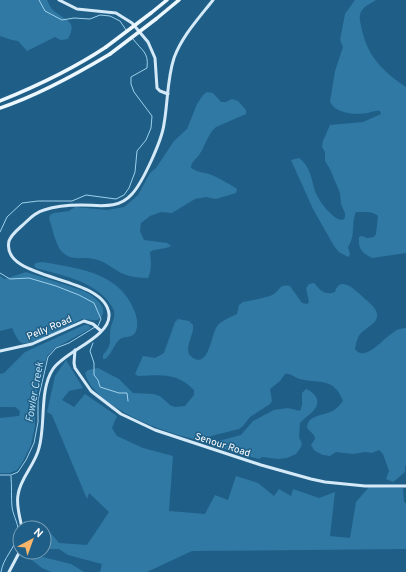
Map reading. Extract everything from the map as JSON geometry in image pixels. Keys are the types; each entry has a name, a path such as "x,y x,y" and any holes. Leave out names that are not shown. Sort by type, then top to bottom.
{"main road":[{"path":"59,0 77,9 116,14 132,23 148,42 155,58 157,88 168,94"},
{"path":"0,101 55,77 76,66 106,47 167,0"},
{"path":"0,108 44,91 110,54 179,0"},
{"path":"21,520 18,494 21,484 35,460 40,446 49,378 58,363 101,332 106,326 109,316 102,300 88,290 33,272 16,261 10,253 9,241 17,230 43,210 69,205 112,205 123,202 131,195 150,162 161,138 172,67 179,48 185,36 213,0"},
{"name":"Pelly Road","path":"0,351 32,344 58,334 84,321 93,324 101,332"},
{"name":"Senour Road","path":"75,350 75,368 91,392 121,414 155,430 261,465 311,479 365,486 406,486"},
{"path":"9,572 15,560"}],"shaded area":[{"path":"0,0 47,0 53,10 71,25 71,33 68,39 61,40 55,37 27,51 18,41 0,36"},
{"path":"355,0 376,0 366,6 360,13 361,26 367,46 383,69 406,87 406,253 372,258 361,250 359,245 359,237 374,237 376,234 378,216 371,213 356,212 353,234 348,247 350,255 348,257 339,252 313,209 291,160 299,158 306,165 317,195 322,204 330,213 338,219 342,220 345,218 340,193 325,161 325,152 322,147 323,141 330,125 363,122 381,114 380,111 363,114 347,113 337,109 330,102 335,71 343,47 340,40 345,14"},
{"path":"207,92 213,93 221,102 226,102 232,99 238,101 246,110 246,114 216,127 193,162 191,168 226,182 237,189 236,193 216,199 206,197 195,199 172,213 161,212 150,216 141,223 140,231 144,240 167,243 171,246 150,252 151,269 148,278 121,273 98,260 90,258 74,258 62,252 54,236 49,218 50,215 69,211 75,207 107,210 124,207 138,195 150,173 156,168 174,141 187,129 197,104"},
{"path":"42,262 96,274 118,287 127,297 135,312 137,325 135,333 117,342 109,355 103,359 103,355 110,344 110,330 114,319 114,311 112,307 101,294 84,283 36,268 34,265"},
{"path":"26,272 84,291 101,304 103,308 102,316 98,320 82,319 48,336 27,343 22,343 19,341 12,328 0,331 0,276 5,279"},
{"path":"314,283 326,293 335,292 340,284 344,284 360,294 375,309 377,314 376,320 360,334 357,339 355,349 359,353 370,351 392,333 399,329 406,328 406,465 405,472 393,482 386,479 389,471 383,454 379,450 372,453 365,452 353,454 336,452 330,456 323,455 314,450 311,445 315,439 314,435 307,428 308,424 312,418 334,410 343,401 335,388 326,383 300,379 289,374 285,374 280,381 270,389 272,401 270,404 250,417 243,426 239,429 199,440 169,432 116,408 102,397 91,385 85,373 88,370 98,368 119,379 133,393 153,394 160,396 170,405 175,407 185,406 194,395 194,390 188,384 175,377 161,375 138,376 135,374 143,356 155,358 164,353 175,322 178,319 189,321 193,325 188,351 193,358 199,360 207,354 218,325 237,314 239,305 243,302 272,295 282,286 290,286 302,303 307,304 309,302 306,288 309,284"},
{"path":"84,325 88,325 91,328 55,348 47,356 35,399 35,426 31,445 17,470 10,473 0,473 0,418 19,416 20,411 15,407 0,407 0,374 4,373 25,352"},
{"path":"66,360 83,388 69,391 62,400 74,407 85,394 117,416 112,428 117,436 143,448 173,456 169,511 205,514 215,495 228,500 236,476 258,483 274,496 279,489 291,496 293,489 319,498 335,492 330,536 350,538 356,502 369,487 403,488 404,502 406,503 406,549 192,551 147,572 100,572 102,564 68,555 59,549 52,549 52,535 59,543 87,545 109,512 89,493 87,499 52,415 47,412 55,376"},
{"path":"306,389 312,392 316,397 317,405 300,423 299,437 302,444 296,454 287,458 278,459 262,457 259,459 214,445 215,442 241,435 253,421 274,410 288,408 300,411 302,405 302,393"},
{"path":"52,559 71,564 84,572 51,572 42,568 32,560"}],"waterway":[{"name":"Fowler Creek","path":"39,0 45,11 62,20 74,18 90,19 100,15 110,16 120,21 126,30"},
{"name":"Fowler Creek","path":"0,232 7,217 22,203 38,201 72,201 86,195 116,199 124,195 129,188 135,172 137,151 146,140 151,128 152,116 134,92 131,84 131,77 147,68 146,55 133,39"},
{"name":"Fowler Creek","path":"0,273 10,279 29,278 56,286 94,303 101,319 98,326"},
{"name":"Fowler Creek","path":"0,475 11,475 18,472 26,460 34,443 38,422 38,400 48,357 56,348 69,343 95,327"},
{"path":"93,343 90,351 94,363 94,375 98,380 100,387 119,393 127,393 128,401"},
{"path":"1,572 4,562 18,535 12,507 11,476"}]}
